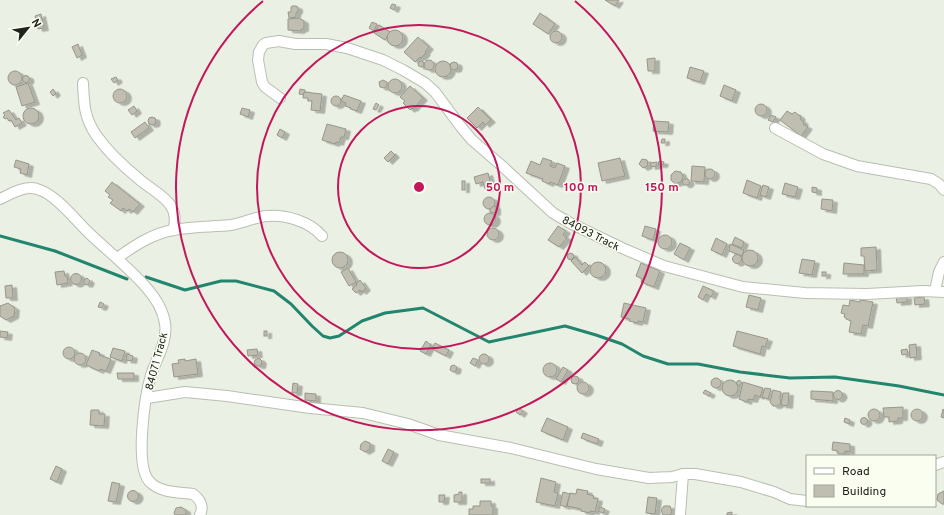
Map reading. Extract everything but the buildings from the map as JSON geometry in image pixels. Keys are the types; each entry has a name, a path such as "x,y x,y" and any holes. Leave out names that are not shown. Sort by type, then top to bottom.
{"street":[{"name":"84093 Track","path":"280,98 265,87 262,82 258,60 259,52 266,42 279,41 295,44 326,44 347,48 384,60 425,83 436,92 472,140 532,192 552,213 622,248 664,266 743,287 798,292 867,294 940,292"},
{"path":"83,83 85,111 89,123 97,136 116,160 139,180 166,199 172,207 175,215 173,230"},
{"path":"775,128 823,154 857,166 931,179 939,184 944,190"},
{"name":"84071 Track","path":"0,199 29,188 42,191 55,198 90,235 117,258 146,287 158,306 166,325 161,352 151,375 146,398 142,438 142,464 149,482 157,488 193,494 198,497 202,506 200,515"},
{"path":"117,258 138,244 173,230 232,225 267,216 293,219 310,225 322,236"},
{"path":"940,292 939,272 944,262"},
{"path":"146,398 185,392 363,413 408,424 439,435 511,448 619,473 649,478 695,474 741,482 774,492 790,499 806,501"},
{"path":"680,515 683,474"}],"waterway":[{"path":"0,236 55,251 127,279"},
{"path":"146,277 185,290 221,281 236,281 274,291 291,304 323,336 330,338 339,336 362,321 385,313 423,308 489,342 565,326 622,344 643,356 668,364 698,364 740,372 790,378 835,377 899,386 944,395"}]}
